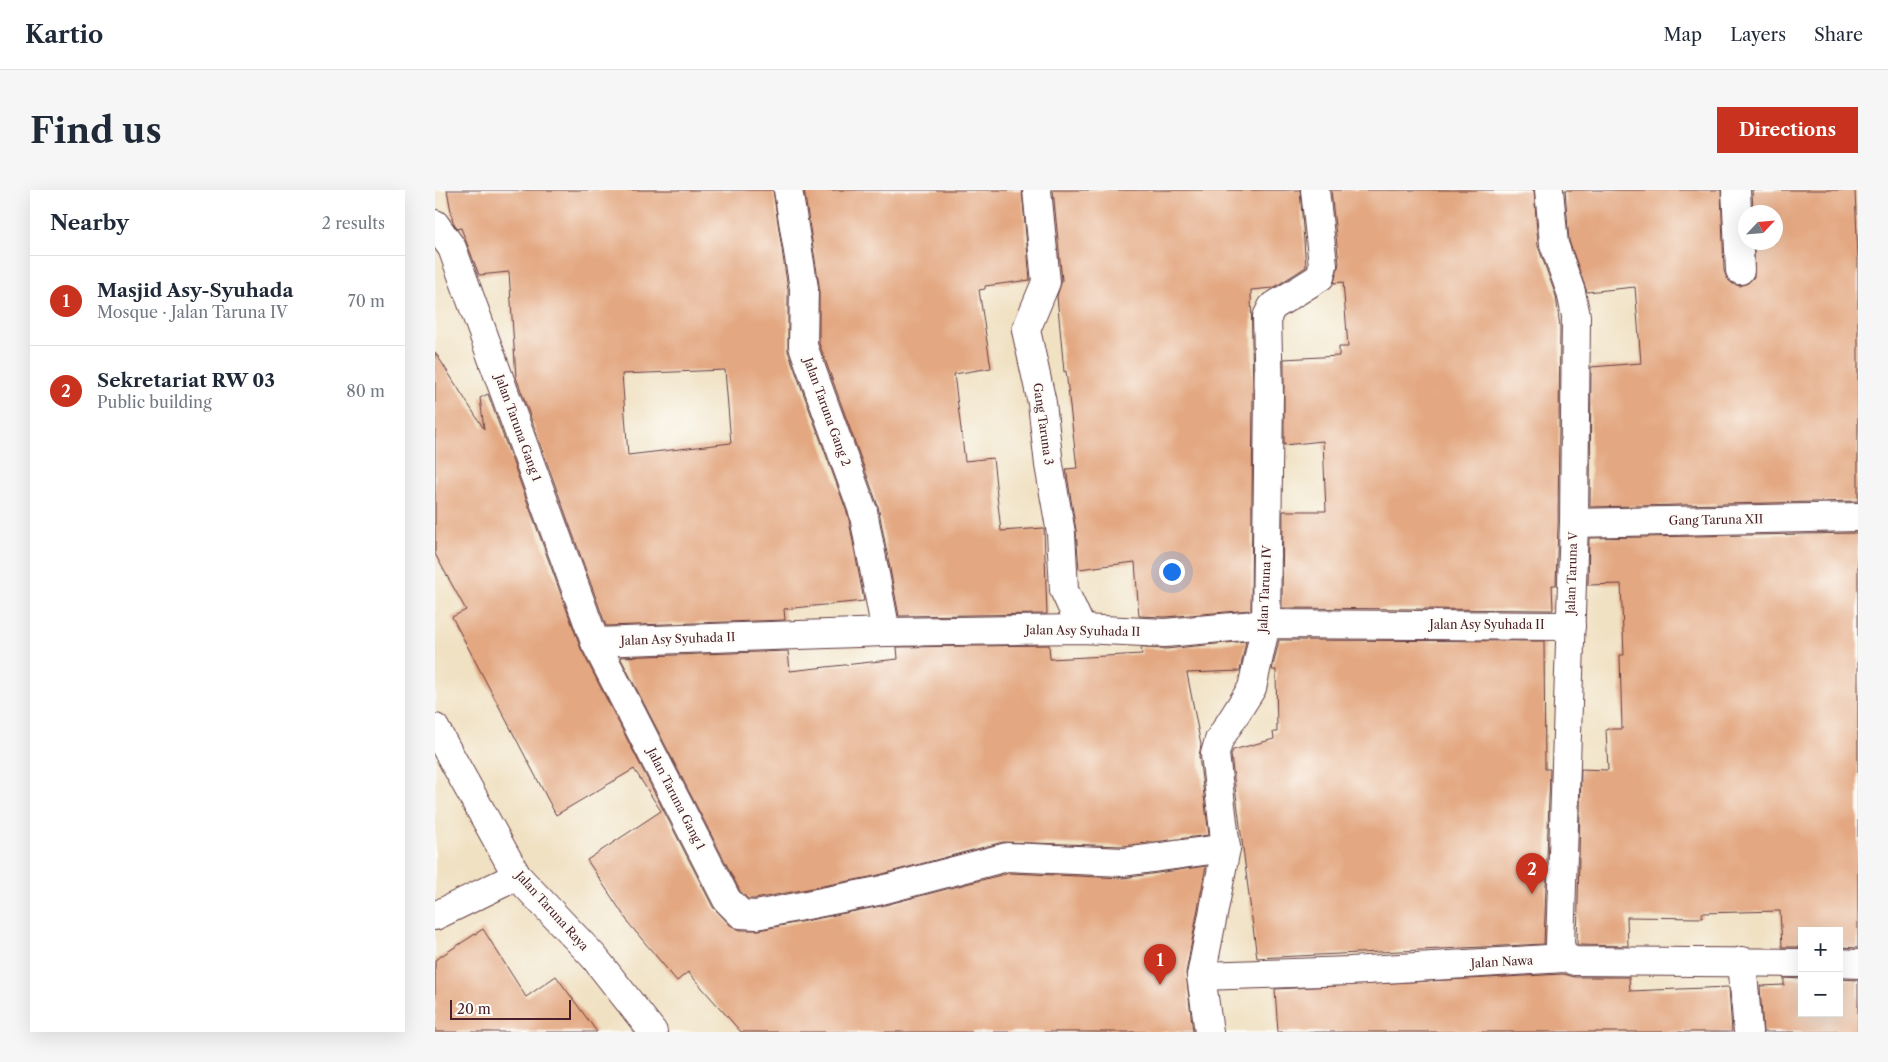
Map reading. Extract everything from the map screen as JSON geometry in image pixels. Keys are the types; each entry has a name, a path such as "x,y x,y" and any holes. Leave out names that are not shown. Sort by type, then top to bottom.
{"street":[{"name":"Jalan Taruna Gang 2","path":"788,190 804,288 803,346 863,511 886,632"},
{"name":"Gang Taruna 3","path":"1037,190 1046,282 1026,330 1042,403 1049,466 1061,533 1064,590 1082,629"},
{"name":"Jalan Taruna IV","path":"1209,1032 1201,976 1226,848 1215,754 1219,740 1252,688 1266,624 1269,395 1267,317 1272,307 1320,277 1323,265 1315,190"},
{"name":"Jalan Taruna V","path":"1549,190 1554,244 1571,292 1576,316 1574,523 1560,945 1565,958"},
{"path":"1736,190 1740,270"},
{"name":"Jalan Taruna Gang 1","path":"435,224 452,248 595,642 727,900 741,914 756,915 879,891 1007,857 1124,862 1226,848"},
{"name":"Gang Taruna XII","path":"1574,523 1858,517"},
{"name":"Jalan Asy Syuhada II","path":"595,642 886,632 1082,629 1165,632 1266,624 1571,626"},
{"name":"Jalan Taruna Raya","path":"435,728 517,876 594,956 653,1032"},
{"path":"435,916 517,876"},
{"name":"Jalan Nawa","path":"1201,976 1565,958 1575,961 1798,963"},
{"path":"1742,961 1748,1032"},
{"path":"1843,963 1858,964"}],"building":[{"path":"447,190 773,190 788,289 788,351 848,515 864,601 784,609 785,620 606,626 516,377 509,272 479,275 461,228 457,229 453,222","holes":["725,370 731,443 628,455 622,374"]},
{"path":"804,190 1022,190 1030,280 985,286 985,289 979,290 991,368 954,374 965,461 993,458 1001,531 1044,528 1047,614 899,616 878,506 819,343 819,285"},
{"path":"1053,190 1300,190 1306,267 1273,288 1251,290 1253,395 1251,610 1165,617 1139,616 1135,562 1079,569 1076,530 1066,469 1077,468 1066,371 1064,372 1057,296 1062,280"},
{"path":"1331,190 1534,190 1538,246 1556,296 1560,327 1558,523 1556,585 1552,585 1553,610 1282,608 1283,511 1326,511 1323,441 1284,445 1284,359 1339,356 1339,347 1348,347 1343,282 1334,283 1339,263"},
{"path":"1565,190 1721,190 1724,271 1727,279 1733,284 1740,286 1748,283 1754,277 1754,250 1783,250 1783,205 1753,205 1752,190 1855,190 1858,259 1858,501 1590,507 1591,367 1641,363 1635,287 1587,292 1569,241"},
{"path":"435,352 484,429 480,398 488,394 581,649 713,907 730,925 740,930 759,930 881,906 1009,873 1123,878 1206,866 1186,973 1193,1032 741,1032 688,972 677,981 630,925 587,860 661,811 634,769 556,815 452,617 466,610 435,554"},
{"path":"1858,533 1858,948 1843,947 1843,927 1798,927 1798,947 1782,947 1780,911 1702,913 1702,918 1627,917 1628,946 1577,945 1581,769 1608,770 1606,729 1622,729 1620,655 1624,655 1621,584 1588,585 1589,538"},
{"path":"1279,640 1544,641 1545,769 1550,769 1544,944 1257,958 1231,755 1233,750 1274,739 1273,732 1277,732 1276,670 1272,670"},
{"path":"1246,641 1240,671 1187,673 1201,745 1199,756 1209,835 1123,846 1003,842 875,876 755,899 748,899 740,891 620,657 788,651 790,671 898,659 897,647 1049,645 1050,659 1142,654 1141,648 1166,649"},
{"path":"483,929 526,997 556,976 597,1032 435,1032 435,960"},
{"path":"1563,974 1575,977 1629,977 1630,991 1729,987 1732,1032 1278,1032 1275,989"},
{"path":"1784,978 1798,979 1798,1017 1843,1017 1843,979 1858,980 1858,1032 1763,1032 1760,986 1784,985"}],"place":[{"name":"Sekretariat RW 03","path":"1532,894"},
{"name":"Masjid Asy-Syuhada","path":"1160,985"}]}
